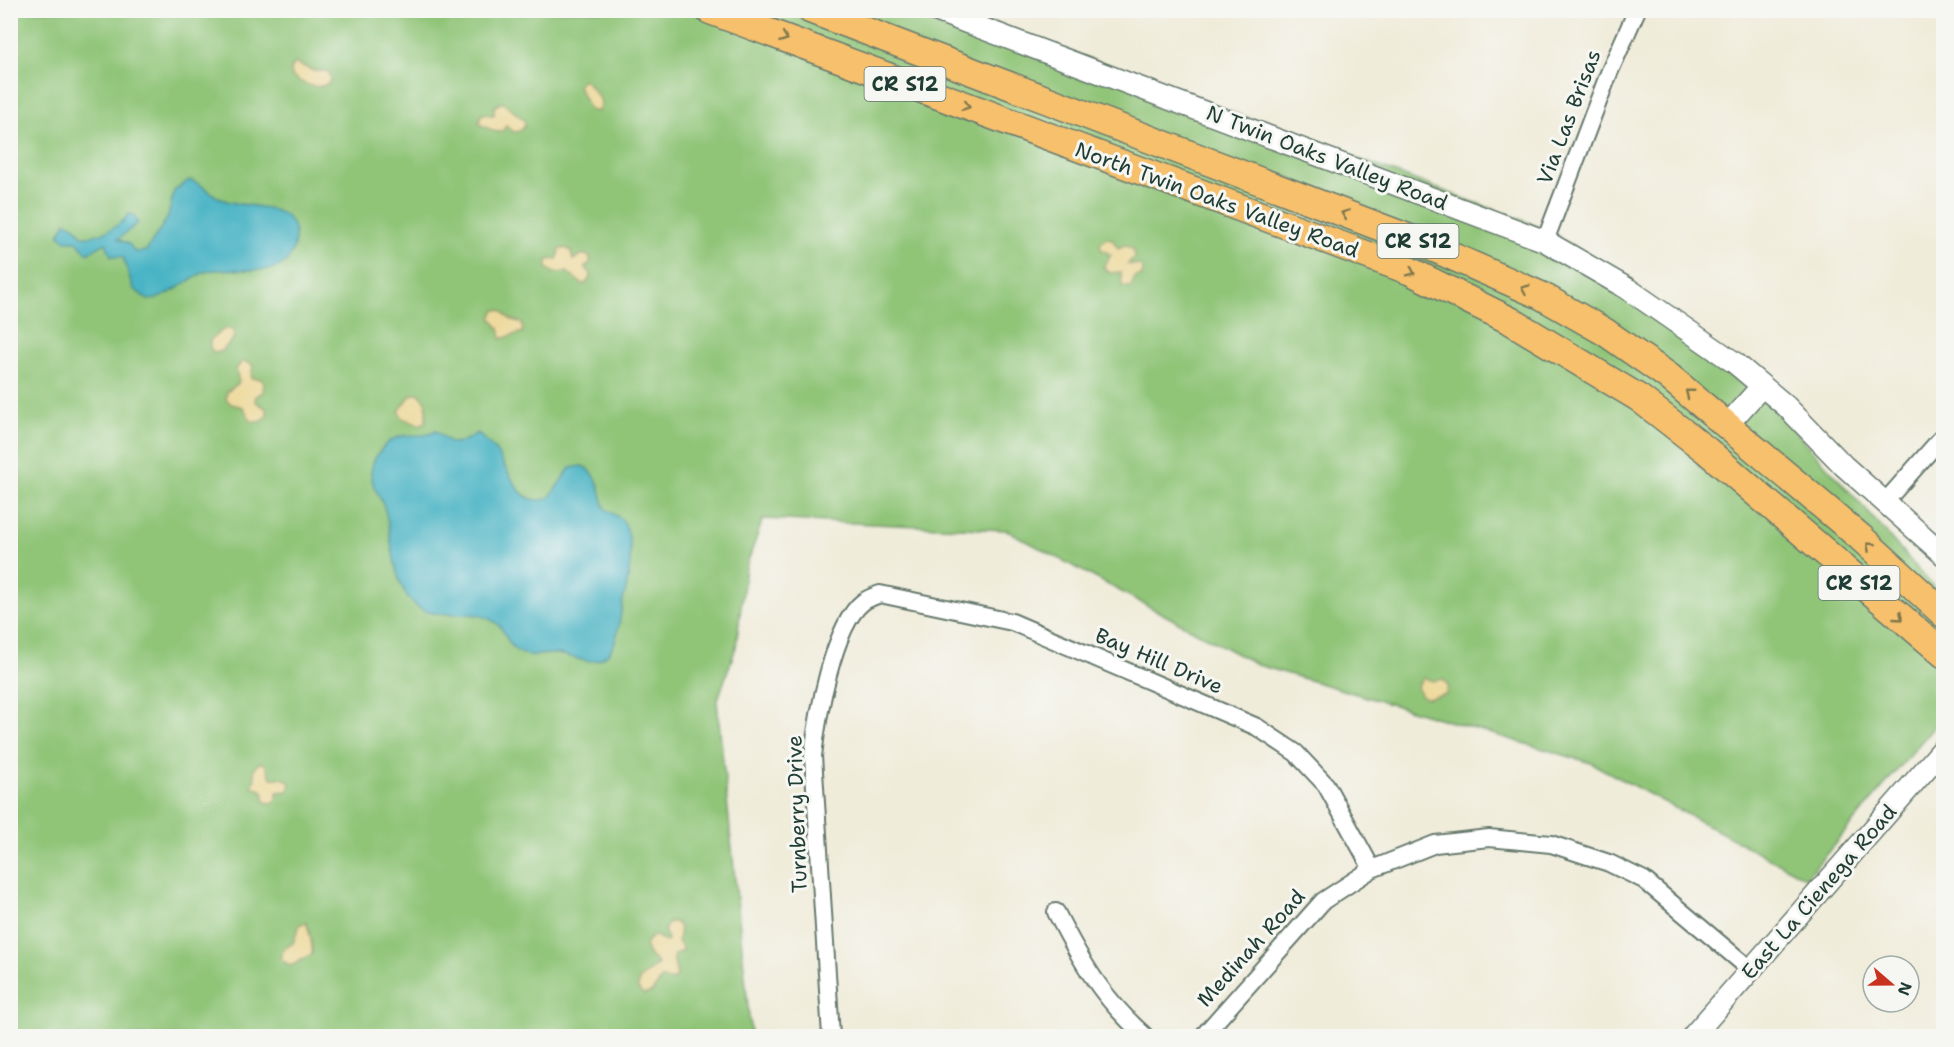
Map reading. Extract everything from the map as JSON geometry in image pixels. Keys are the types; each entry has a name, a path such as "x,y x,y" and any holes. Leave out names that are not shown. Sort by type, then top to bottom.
{"main road":[{"name":"North Twin Oaks Valley Road","path":"709,10 1410,271 1511,321 1639,398 1706,450 1944,654"},
{"name":"North Twin Oaks Valley Road","path":"811,10 1411,239 1531,291 1605,332 1668,376 1860,537 1944,614"},
{"path":"1598,373 1651,389 1702,426 1713,428 1728,424 1737,456 1768,483 1775,510"}],"street":[{"name":"N Twin Oaks Valley Road","path":"934,10 1545,241 1628,289 1735,363 1786,406 1884,504 1944,555"},
{"name":"Via Las Brisas","path":"1545,241 1609,73 1637,10"},
{"path":"1728,424 1762,386"},
{"path":"1884,504 1944,435"},
{"name":"Bay Hill Drive","path":"864,601 880,594 1012,622 1257,727 1296,753 1326,785 1372,869"},
{"name":"Turnberry Drive","path":"831,1036 813,756 818,711 835,651 854,611 864,601"},
{"name":"East La Cienega Road","path":"1693,1036 1944,748"},
{"name":"Medinah Road","path":"1203,1036 1323,901 1372,869 1435,844 1488,838 1551,843 1609,863 1644,880 1751,970"},
{"path":"1056,912 1085,969 1120,1014 1144,1036"}],"green space":[{"path":"10,11 961,11 1530,223 1591,256 1648,296 1702,340 1754,389 1803,440 1943,597 1943,716 1806,878 1591,763 1258,665 1006,530 763,519 746,567 736,647 717,702 751,1036 11,1036"}],"sand":[{"path":"295,63 314,71 328,71 331,80 317,87 301,82 292,76 291,69"},
{"path":"582,80 585,80 600,99 601,105 597,112 590,110 578,86"},
{"path":"502,102 524,120 525,126 520,131 513,132 506,125 503,131 496,132 479,124 481,114 494,115 494,107"},
{"path":"1106,238 1112,239 1118,248 1125,245 1133,249 1134,257 1128,264 1140,265 1143,270 1142,276 1135,277 1131,287 1122,286 1121,272 1110,273 1103,267 1111,255 1101,249 1100,244"},
{"path":"566,248 571,251 573,260 583,254 590,257 590,263 585,267 591,274 587,283 582,284 567,272 554,273 547,268 547,260 557,259 560,249"},
{"path":"495,310 501,310 510,319 522,323 523,332 501,339 499,328 491,318"},
{"path":"224,329 233,329 234,338 222,351 215,353 210,348 210,340"},
{"path":"243,361 253,365 251,378 261,379 264,383 263,392 255,397 256,402 267,409 267,416 261,422 251,421 243,407 231,404 226,399 227,392 239,383 236,369"},
{"path":"418,393 426,401 426,422 419,425 402,418 399,411 411,395"},
{"path":"1423,678 1434,681 1443,679 1448,686 1446,694 1427,698 1420,695 1417,686"},
{"path":"260,762 266,765 271,778 283,778 290,783 288,791 277,792 277,799 272,803 265,802 263,791 252,786 255,778 254,769"},
{"path":"669,922 676,922 680,928 678,941 683,950 673,956 677,976 672,981 662,978 652,992 643,995 638,989 639,980 658,964 649,955 645,945 655,935 666,942 668,939 664,930"},
{"path":"306,923 312,954 291,966 281,960 283,950 293,943 300,924"}],"water":[{"path":"189,180 224,200 270,209 288,218 294,227 295,240 288,259 276,268 224,269 205,272 170,293 148,300 133,288 123,257 111,256 106,243 87,253 77,241 66,241 59,235 66,222 76,227 82,236 87,236 114,227 128,214 133,215 138,223 118,239 129,244 135,252 146,251 168,217 174,191"},
{"path":"436,431 451,443 462,442 478,433 500,457 515,485 529,498 538,500 549,498 570,468 582,466 593,474 605,508 623,521 627,529 630,548 628,579 617,635 609,652 602,658 588,661 557,654 522,653 510,645 502,629 496,623 487,618 478,615 429,612 411,601 399,578 385,510 371,472 378,453 387,443 402,436 429,434"}]}
